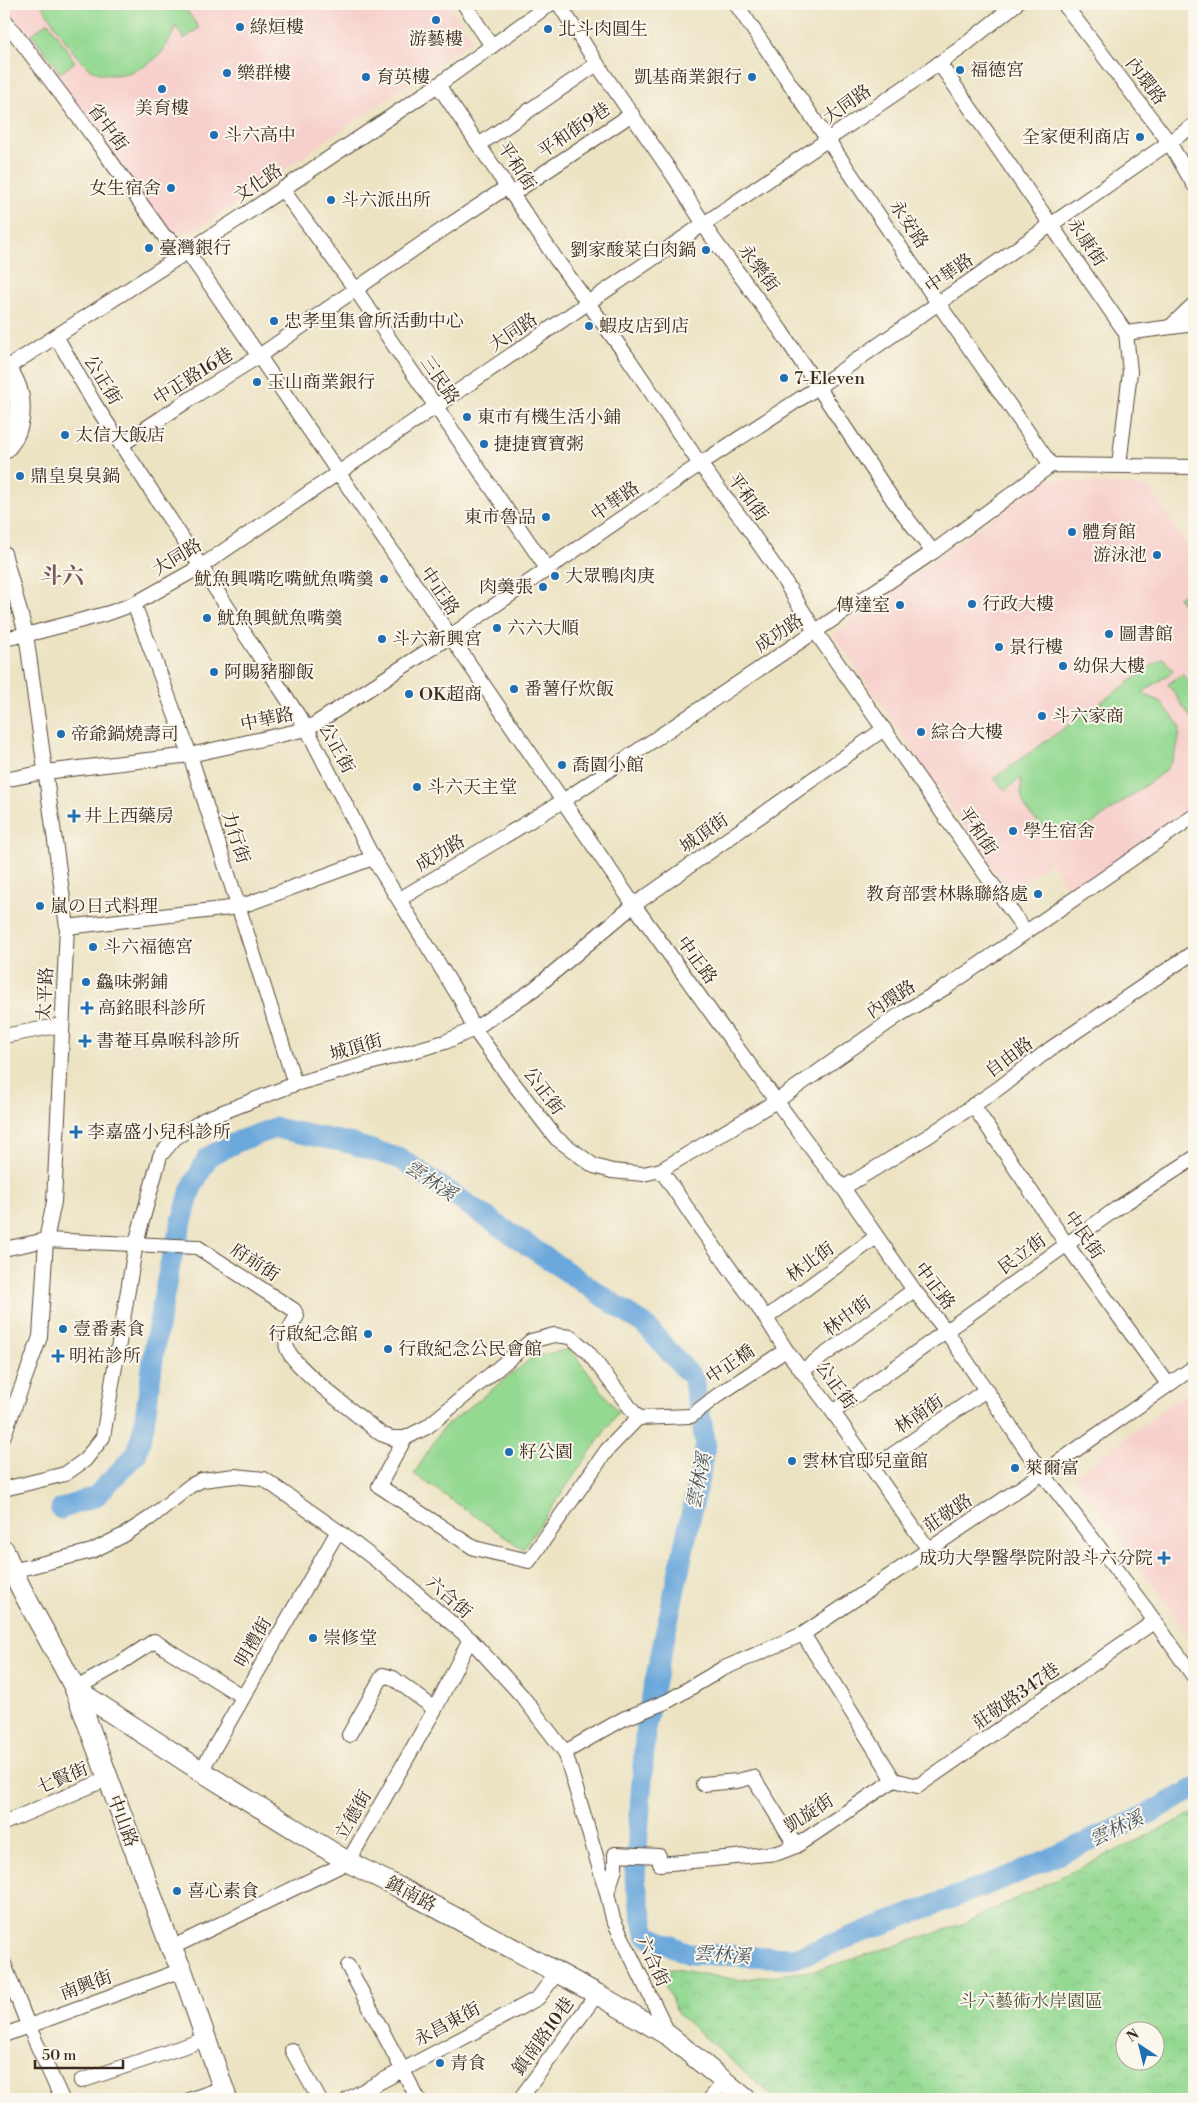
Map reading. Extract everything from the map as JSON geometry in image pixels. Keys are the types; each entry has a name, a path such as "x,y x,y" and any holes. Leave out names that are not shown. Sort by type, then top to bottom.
{"street":[{"path":"464,4 492,46"},
{"name":"文化路","path":"5,368 282,189 438,85 550,4"},
{"name":"永樂街","path":"559,4 704,225 781,331 893,500 933,552"},
{"name":"永安路","path":"736,4 938,303 1051,465"},
{"name":"大同路","path":"4,639 134,604 200,567 939,64 1016,4"},
{"name":"內環路","path":"1064,4 1170,142 1194,185"},
{"name":"省中街","path":"4,19 94,138 164,236 187,251"},
{"path":"480,144 597,64"},
{"name":"永康街","path":"939,64 1126,333 1130,372 1119,465"},
{"name":"平和街","path":"438,85 588,304 782,577 816,631 1026,932"},
{"name":"平和街9巷","path":"356,290 509,190 632,114"},
{"name":"中華路","path":"4,780 45,772 190,755 307,729 449,637 700,464 818,387 1194,125"},
{"name":"三民路","path":"282,189 356,290 548,570"},
{"name":"中正路","path":"187,251 449,637 634,905 820,1160 844,1188 876,1237 947,1332 1043,1473 1194,1677"},
{"name":"中正路16巷","path":"121,444 259,356 356,290"},
{"path":"1170,327 1194,304"},
{"path":"1126,333 1194,324"},
{"name":"公正街","path":"56,336 94,403 307,729 374,858 461,1000 474,1028 556,1138 594,1166"},
{"path":"4,449 17,429 20,414 20,397 14,382 5,368"},
{"path":"1051,465 1194,467"},
{"name":"成功路","path":"400,899 563,801 933,552 1051,465"},
{"name":"太平路","path":"4,553 26,634 67,927 54,1202 46,1240 40,1337 4,1435"},
{"name":"力行街","path":"134,604 190,755 295,1084"},
{"name":"城頂街","path":"4,1489 65,1474 85,1460 103,1437 136,1243 160,1156 175,1138 205,1119 295,1084 444,1042 474,1028 534,989 634,905 884,729"},
{"name":"內環路","path":"594,1166 612,1171 643,1174 661,1170 778,1100 899,1015 948,986 1193,819"},
{"path":"67,927 239,907 374,858"},
{"name":"自由路","path":"844,1188 930,1135 1050,1049 1194,952"},
{"path":"4,1036 62,1025"},
{"name":"中民街","path":"974,1105 1068,1245 1168,1384"},
{"name":"民立街","path":"833,1412 1116,1209 1192,1163"},
{"name":"公正街","path":"661,1170 701,1229 766,1318 786,1350 833,1412 929,1550"},
{"name":"林北街","path":"766,1318 876,1237"},
{"name":"府前街","path":"4,1248 46,1240 197,1247 294,1310 297,1316 291,1325 287,1338 287,1347 298,1365 381,1434 392,1438 405,1438"},
{"name":"林中街","path":"802,1371 914,1290"},
{"path":"554,1335 571,1338 588,1352 638,1418 607,1450 529,1561 474,1548 379,1486 405,1438 427,1427 531,1341 554,1335"},
{"name":"中正橋","path":"638,1418 691,1416 717,1395 786,1350"},
{"name":"莊敬路","path":"565,1752 623,1719 662,1703 722,1669 804,1634 1043,1473 1194,1367"},
{"name":"林南街","path":"873,1468 986,1390"},
{"name":"六合街","path":"12,1572 92,1551 124,1536 190,1486 202,1480 235,1476 264,1479 338,1531 398,1577 470,1639 522,1696 565,1752 613,1919 669,2036"},
{"name":"明禮街","path":"201,1771 338,1531"},
{"name":"中山路","path":"4,1550 12,1572 34,1616 58,1656 74,1689 171,1948 182,1970 225,2094"},
{"name":"莊敬路347巷","path":"894,1780 918,1786 1155,1622"},
{"path":"804,1634 894,1780"},
{"name":"立德街","path":"171,1948 348,1862 435,1709 470,1639"},
{"path":"74,1689 119,1664 154,1641 244,1697"},
{"path":"349,1735 383,1675 392,1678 435,1709"},
{"name":"鎮南路","path":"74,1689 201,1771 348,1862 402,1889 556,1974 597,1994 669,2036 746,2099"},
{"path":"703,1784 737,1781 753,1777 796,1846"},
{"name":"七賢街","path":"4,1823 107,1779"},
{"name":"凱旋街","path":"607,1893 615,1869 615,1854 619,1856 660,1856 660,1864 778,1853 796,1846 894,1780"},
{"path":"4,1964 28,2025 62,2099"},
{"path":"348,1966 418,2099"},
{"name":"南興街","path":"4,2035 182,1970"},
{"name":"永昌東街","path":"348,2099 538,1998 556,1974"},
{"name":"鎮南路10巷","path":"520,2099 597,1994"},
{"path":"81,2081 206,2039"},
{"path":"292,2050 319,2099"},
{"path":"710,2099 725,2081"},
{"path":"191,2099 225,2094"}],"shaded area":[{"name":"斗六高中","path":"4,4 448,4 473,39 195,231 164,233 4,9"},
{"name":"斗六家商","path":"1046,479 1149,487 1194,555 1194,805 1071,892 1050,862 1009,892 833,634"},
{"name":"成功大學醫學院附設斗六分院","path":"1194,1387 1194,1641 1074,1476"}],"green space":[{"path":"41,4 182,4 199,28 184,39 176,26 163,51 148,64 130,72 109,75 91,69 83,63 66,42"},
{"path":"48,22 75,62 60,73 32,34"},
{"path":"1194,586 1194,622 1178,597"},
{"path":"1163,658 1173,671 1142,693 1161,702 1180,726 1178,744 1174,755 1165,771 1085,829 1074,832 1062,832 1047,827 1034,818 1024,805 1021,795 1021,778 1005,790 994,778"},
{"path":"1183,674 1194,690 1194,716 1191,718 1168,684"},
{"name":"籽公園","path":"570,1349 618,1412 523,1549 414,1474 442,1429 533,1357"},
{"name":"斗六藝術水岸園區","path":"1194,1813 1194,2099 776,2099 678,2014 657,1966 738,1980 818,1970 963,1924"}],"waterway":[{"name":"雲林溪","path":"61,1509 96,1496 137,1453 144,1425 156,1338 170,1264 191,1189 208,1157 239,1141 275,1128 349,1143 401,1159 645,1325 693,1378 706,1445 646,1723 635,1879 646,1935 690,1954 795,1958 1015,1874 1140,1818 1194,1789"}],"place":[{"name":"游藝樓","path":"436,20"},
{"name":"綠烜樓","path":"240,27"},
{"name":"北斗肉圓生","path":"548,29"},
{"name":"福德宮","path":"960,70"},
{"name":"樂群樓","path":"227,73"},
{"name":"育英樓","path":"366,77"},
{"name":"凱基商業銀行","path":"752,77"},
{"name":"美育樓","path":"162,89"},
{"name":"斗六高中","path":"214,135"},
{"name":"全家便利商店","path":"1140,137"},
{"name":"女生宿舍","path":"171,188"},
{"name":"斗六派出所","path":"331,200"},
{"name":"臺灣銀行","path":"149,248"},
{"name":"劉家酸菜白肉鍋","path":"706,250"},
{"name":"忠孝里集會所活動中心","path":"274,321"},
{"name":"蝦皮店到店","path":"589,326"},
{"name":"7-Eleven","path":"784,378"},
{"name":"玉山商業銀行","path":"257,382"},
{"name":"東市有機生活小鋪","path":"467,417"},
{"name":"太信大飯店","path":"65,435"},
{"name":"捷捷寶寶粥","path":"484,444"},
{"name":"鼎皇臭臭鍋","path":"20,476"},
{"name":"東市魯品","path":"546,517"},
{"name":"體育館","path":"1072,532"},
{"name":"游泳池","path":"1157,555"},
{"name":"大眾鴨肉庚","path":"555,576"},
{"name":"魷魚興嘴吃嘴魷魚嘴羹","path":"384,579"},
{"name":"肉羮張","path":"543,587"},
{"name":"行政大樓","path":"972,604"},
{"name":"傳達室","path":"900,605"},
{"name":"魷魚興魷魚嘴羹","path":"207,618"},
{"name":"六六大順","path":"497,628"},
{"name":"圖書館","path":"1109,634"},
{"name":"斗六新興宮","path":"382,639"},
{"name":"景行樓","path":"999,647"},
{"name":"幼保大樓","path":"1063,666"},
{"name":"阿賜豬腳飯","path":"214,672"},
{"name":"番薯仔炊飯","path":"514,689"},
{"name":"OK超商","path":"409,694"},
{"name":"斗六家商","path":"1042,716"},
{"name":"綜合大樓","path":"921,732"},
{"name":"帝爺鍋燒壽司","path":"61,734"},
{"name":"喬園小館","path":"562,765"},
{"name":"斗六天主堂","path":"417,787"},
{"name":"井上西藥房","path":"74,816"},
{"name":"學生宿舍","path":"1013,831"},
{"name":"教育部雲林縣聯絡處","path":"1038,894"},
{"name":"嵐の日式料理","path":"40,906"},
{"name":"斗六福德宮","path":"93,947"},
{"name":"鱻味粥鋪","path":"86,982"},
{"name":"高銘眼科診所","path":"87,1008"},
{"name":"書菴耳鼻喉科診所","path":"85,1041"},
{"name":"李嘉盛小兒科診所","path":"76,1132"},
{"name":"壹番素食","path":"63,1329"},
{"name":"行啟紀念館","path":"368,1334"},
{"name":"行啟紀念公民會館","path":"388,1349"},
{"name":"明祐診所","path":"58,1356"},
{"name":"籽公園","path":"509,1452"},
{"name":"雲林官邸兒童館","path":"792,1461"},
{"name":"萊爾富","path":"1015,1468"},
{"name":"成功大學醫學院附設斗六分院","path":"1164,1558"},
{"name":"崇修堂","path":"313,1638"},
{"name":"喜心素食","path":"177,1891"},
{"name":"青食","path":"440,2063"}],"district":[{"name":"斗六","path":"62,575"}]}
